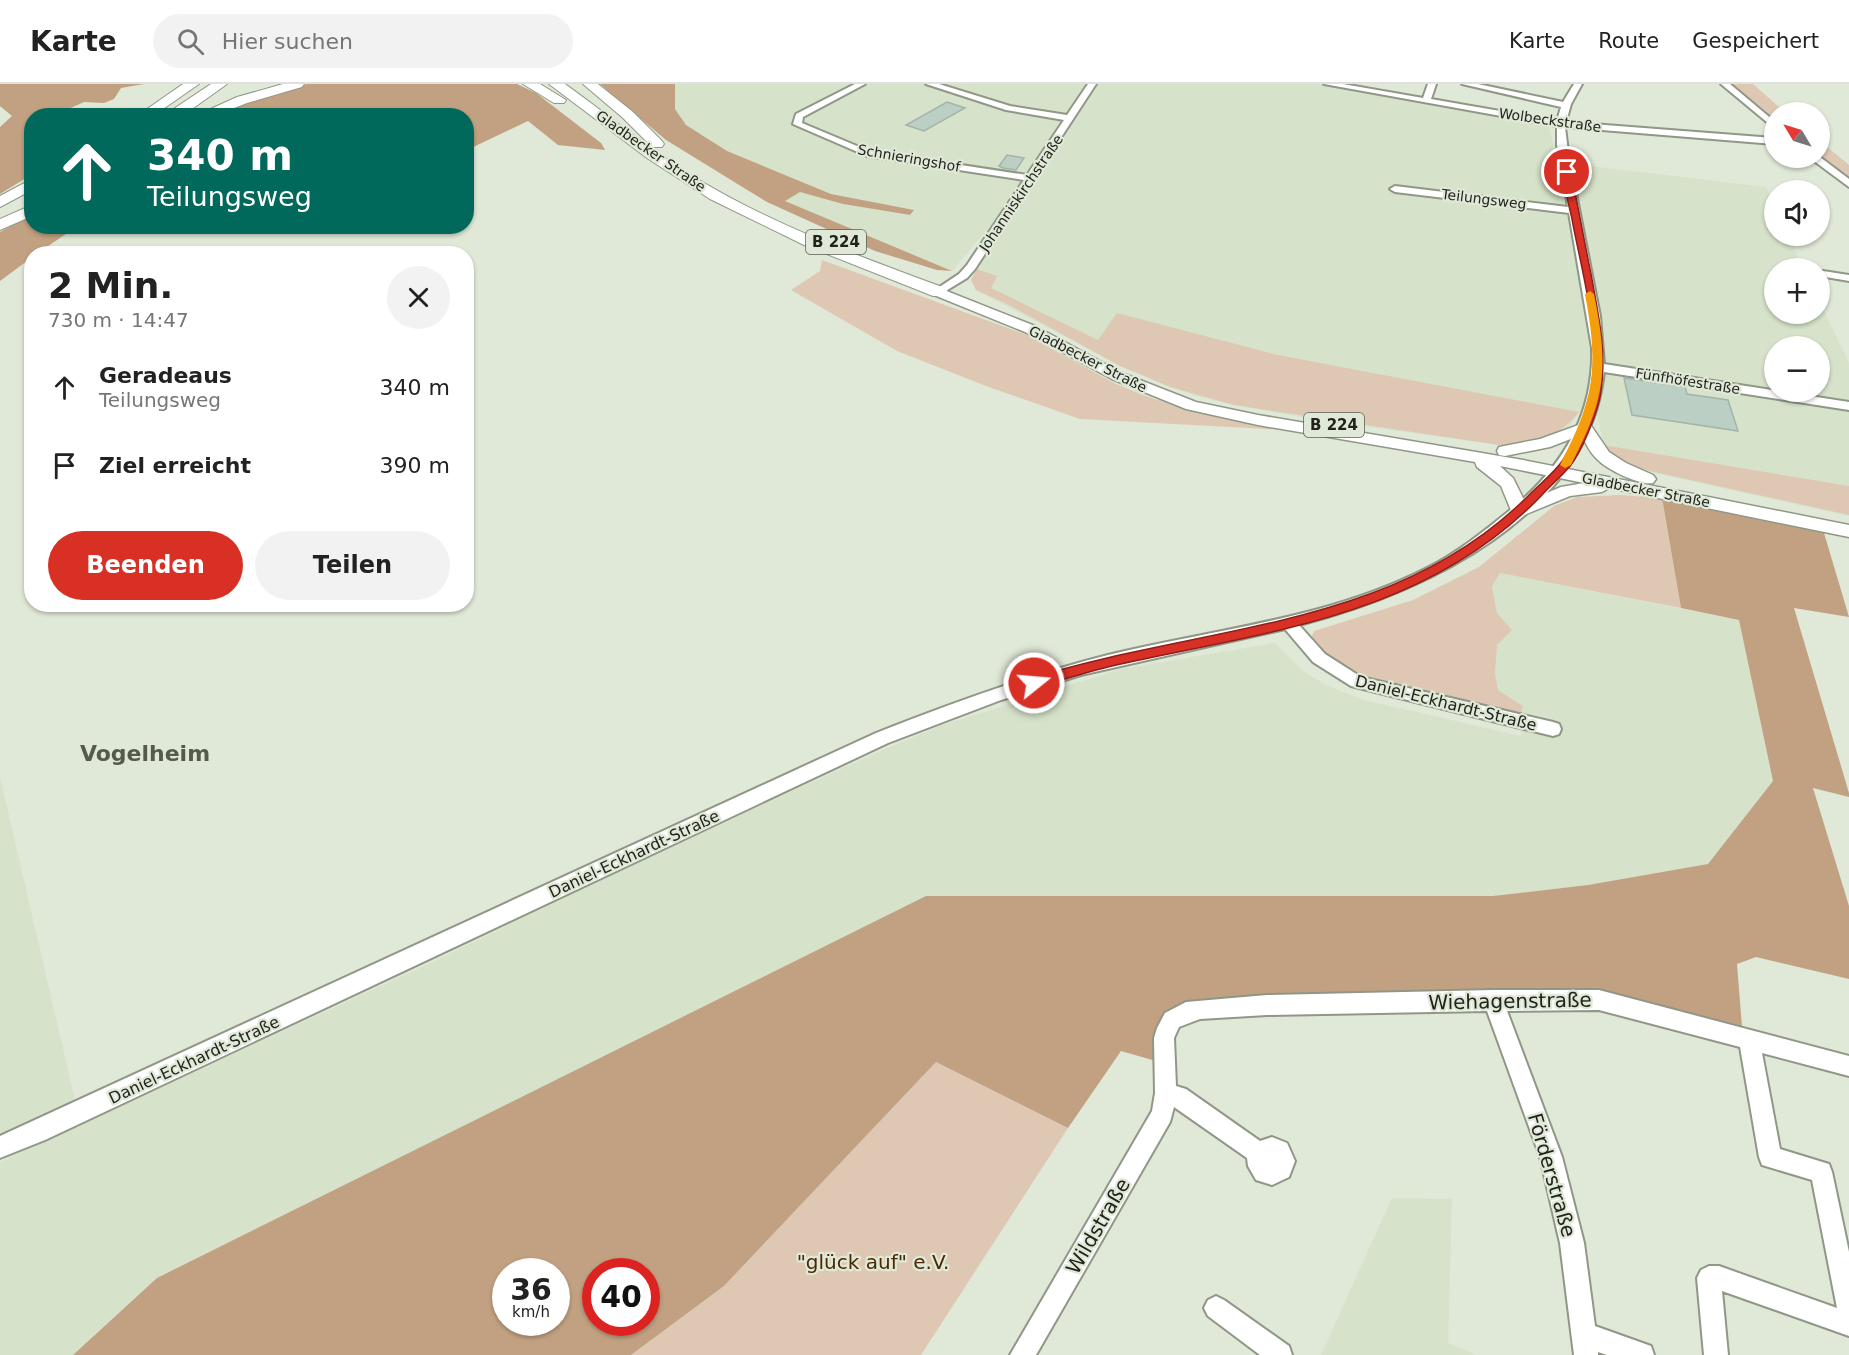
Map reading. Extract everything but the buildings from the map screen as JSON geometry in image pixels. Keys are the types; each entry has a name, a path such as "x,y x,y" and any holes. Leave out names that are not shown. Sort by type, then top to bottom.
{"highway":[{"path":"155,108 192,84"},
{"path":"170,108 207,84"},
{"path":"185,108 220,84"},
{"path":"202,108 237,84"},
{"path":"222,108 297,84"},
{"path":"530,84 559,99"},
{"path":"536,84 619,142 648,160 685,178"},
{"name":"Gladbecker Straße","path":"556,84 685,178 747,212 805,239 944,288"},
{"name":"Gladbecker Straße","path":"573,84 666,153 727,189 786,220 944,288"},
{"path":"590,84 628,115 666,153"},
{"path":"139,108 147,98"},
{"path":"0,202 24,188"},
{"path":"0,210 24,196"},
{"path":"0,219 24,206"},
{"path":"0,225 24,214"}],"main road":[{"name":"Gladbecker Straße","path":"944,288 1016,313 1134,377 1188,397 1305,422 1505,451 1620,484 1849,531"},
{"name":"Gladbecker Straße","path":"944,288 1030,329 1117,376 1192,405 1258,420 1472,456 1647,479 1849,522"},
{"path":"1505,451 1544,443 1584,428 1603,456 1620,467 1647,479"},
{"path":"1472,456 1504,476 1515,493 1519,511 1567,491 1620,484"}],"street":[{"name":"Schnieringshof","path":"861,84 799,116 796,120 797,124 867,153 1030,178"},
{"path":"930,84 1009,108 1070,118"},
{"name":"Johanniskirchstraße","path":"944,288 963,276 971,267 1092,84"},
{"name":"Wolbeckstraße","path":"1328,84 1561,124 1764,140"},
{"path":"1426,100 1432,84"},
{"path":"1466,84 1566,105"},
{"path":"1563,468 1584,428 1596,393 1598,367 1596,327 1574,211 1561,124 1566,105 1578,84"},
{"path":"1725,84 1764,117"},
{"path":"1829,168 1849,183"},
{"name":"Teilungsweg","path":"1395,189 1574,211"},
{"path":"1830,275 1849,278"},
{"name":"Fünfhöfestraße","path":"1598,367 1849,406"},
{"name":"Daniel-Eckhardt-Straße","path":"0,1147 37,1132 911,726 1053,677 1161,650 1290,624 1362,603 1408,585 1473,549 1519,511 1563,468"},
{"name":"Daniel-Eckhardt-Straße","path":"1290,624 1312,654 1330,668 1357,682 1553,729"},
{"name":"Wiehagenstraße","path":"1234,1007 1493,1000 1599,1000 1849,1066"},
{"name":"Förderstraße","path":"1493,1000 1551,1157 1572,1243 1585,1345"},
{"name":"Wildstraße","path":"1022,1355 1152,1135 1162,1114 1166,1093 1164,1038 1172,1020 1186,1012 1200,1009 1234,1007"},
{"path":"1749,1038 1770,1157 1821,1172 1849,1309"},
{"path":"1166,1093 1179,1097 1259,1153"},
{"path":"1716,1355 1709,1278 1719,1278 1849,1324"},
{"path":"1216,1308 1280,1355"},
{"path":"1585,1345 1642,1355"}],"shaded area":[{"path":"0,84 144,84 121,88 114,99 104,103 84,102 71,108 24,108 24,179 0,194 0,127 12,116 0,106"},
{"path":"307,84 517,84 536,93 601,143 605,150 558,145 528,121 474,147 474,108 229,108"},
{"path":"600,84 675,84 675,109 686,125 727,151 831,194 914,210 910,215 843,204 800,192 785,201 952,271 937,270 875,251 767,202 666,140"},
{"path":"675,84 1086,84 994,221 952,271 785,201 800,192 875,210 910,215 913,210 831,194 727,151 686,125 675,109"},
{"path":"1098,84 1321,84 1549,124 1556,162 1764,187 1764,246 1793,246 1798,258 1764,258 1764,324 1830,324 1849,363 1849,516 1632,468 1612,454 1603,444 1598,416 1580,412 1571,424 1556,433 1499,445 1306,418 1196,396 1120,366 976,290 971,280"},
{"path":"24,219 24,234 66,234 48,246 24,246 24,263 0,281 0,232"},
{"path":"1662,498 1824,533 1849,617 1794,608 1849,793 1849,797 1813,788 1849,906 1849,979 1756,957 1737,964 1742,1027 1596,993 1184,1009 1163,1063 1121,1051 1068,1128 936,1062 724,1286 660,1333 660,1258 582,1258 582,1336 657,1336 631,1355 73,1355 157,1278 926,896 1493,896 1588,885 1708,864 1773,781 1739,620 1681,608"},
{"path":"1500,573 1739,620 1773,782 1708,864 1588,885 1493,896 157,1278 73,1355 0,1355 0,1162 426,965 697,834 883,750 940,726 1121,669 1275,643 1303,671 1328,686 1364,700 1521,736 1523,706 1498,690 1495,674 1497,644 1512,630 1497,613 1492,586"},
{"path":"0,777 76,1105 0,1139"},
{"path":"1392,1198 1452,1199 1448,1343 1476,1355 1321,1355"}],"green space":[{"path":"1727,84 1753,84 1774,102 1764,102 1764,115"},
{"path":"1830,149 1849,165 1849,183 1830,167"},
{"path":"822,260 1027,335 1114,383 1143,395 1194,412 1287,430 1080,419 986,386 897,351 791,290 820,271"},
{"path":"977,269 997,276 991,288 1098,340 1117,313 1278,355 1579,412 1554,434 1533,442 1499,445 1234,405 1170,387 1120,366 1009,305 976,290 971,280"},
{"path":"1603,445 1849,486 1849,515 1632,467 1612,455"},
{"path":"1620,495 1662,498 1681,608 1500,573 1492,586 1497,613 1512,630 1497,645 1495,674 1498,690 1523,706 1521,715 1360,677 1317,649 1312,636 1314,631 1413,600 1479,567 1554,506 1577,497"},
{"name":"\"glück auf\" e.V.","path":"936,1062 1068,1128 921,1355 631,1355 657,1336 660,1336 660,1333 724,1286"}],"slow traffic":[{"path":"1565,465 1585,427 1596,393 1598,367 1596,327 1590,294"}],"district":[{"name":"Vogelheim","path":"145,753"}],"route":[{"path":"1034,683 1161,650 1290,624 1362,603 1408,585 1473,549 1527,504 1567,463 1590,414 1596,393 1598,367 1596,327 1567,172"}]}
